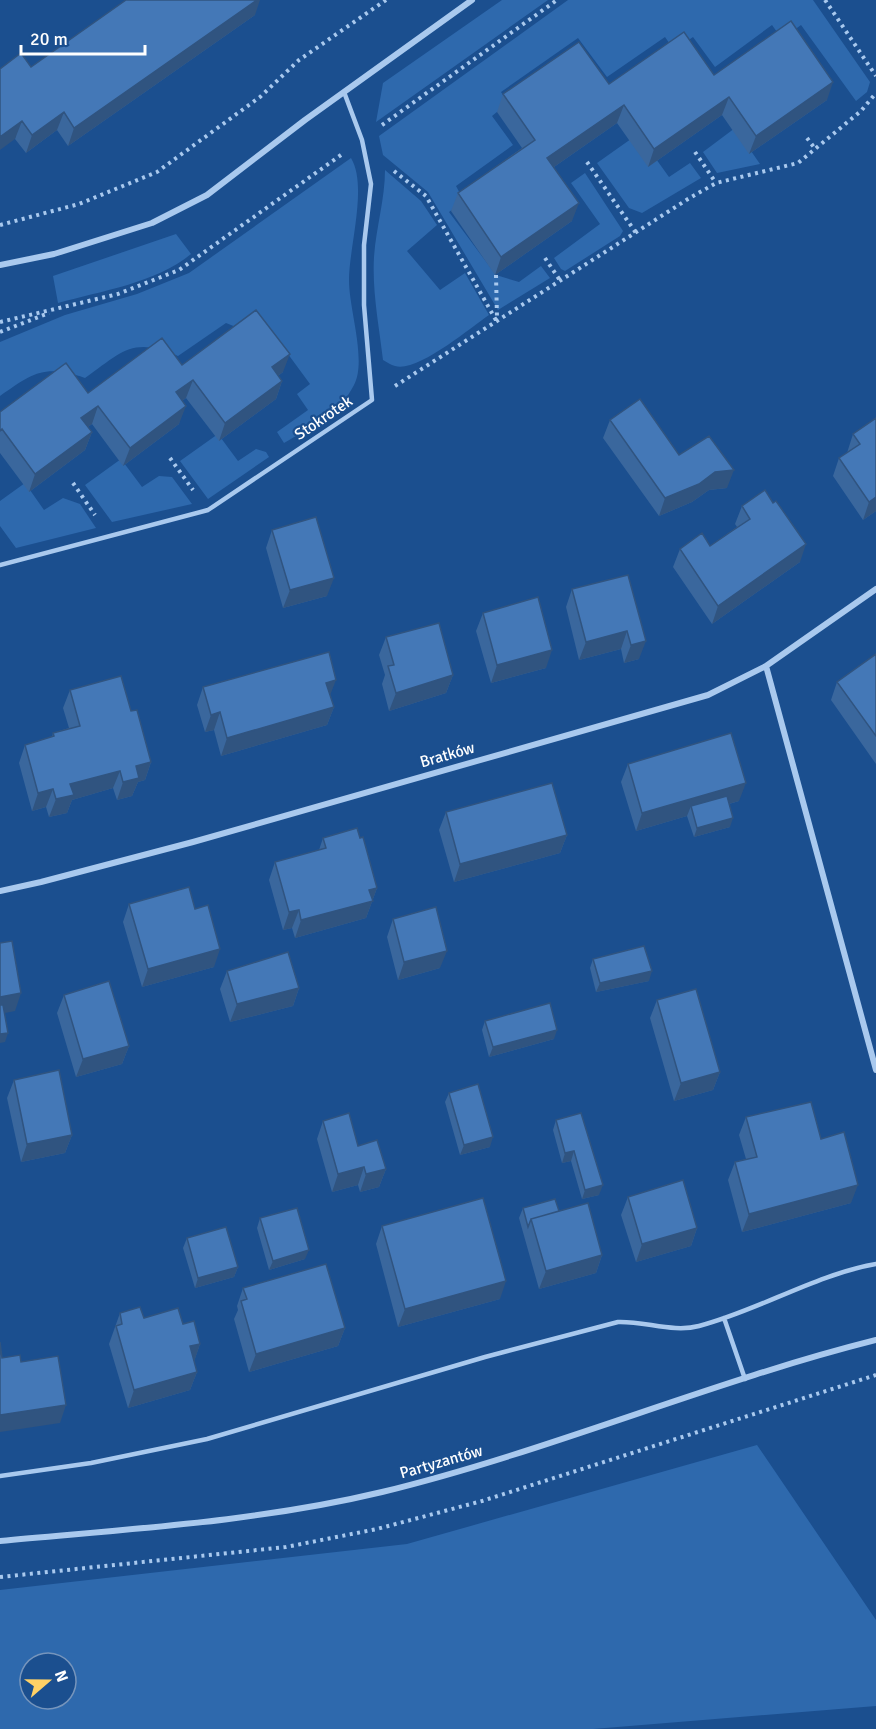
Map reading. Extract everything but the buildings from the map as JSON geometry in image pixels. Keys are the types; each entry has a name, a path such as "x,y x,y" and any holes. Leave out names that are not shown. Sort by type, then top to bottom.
{"street":[{"path":"0,265 54,254 152,223 207,195 472,0"},
{"name":"Bratków","path":"0,891 193,842 708,695 766,666 876,589"},
{"path":"766,666 876,1070"},
{"name":"Partyzantów","path":"0,1542 225,1519 341,1501 464,1469 745,1379 876,1340"}],"lane":[{"name":"Stokrotek","path":"0,564 208,510 372,400 364,305 364,245 371,183 362,141 344,92"},
{"path":"0,1476 91,1462 207,1439 485,1357 618,1322 676,1328 697,1327 798,1289 876,1264"},
{"path":"724,1318 745,1379"}],"path":[{"path":"0,225 79,204 157,172 260,97 299,60 386,0"},
{"path":"376,129 557,0"},
{"path":"825,0 876,76"},
{"path":"372,400 716,183 798,163 861,111 876,93"},
{"path":"807,138 816,150"},
{"path":"0,322 118,294 180,270 347,151"},
{"path":"695,152 716,183"},
{"path":"587,162 636,233"},
{"path":"390,168 426,196 497,322"},
{"path":"545,258 561,282"},
{"path":"496,275 497,322"},
{"path":"0,332 61,309"},
{"path":"170,458 180,471"},
{"path":"74,483 83,496"}],"shaded area":[{"path":"502,0 548,0 376,122 383,83"},
{"path":"568,0 813,0 870,82 867,92 856,101 801,25 782,39 772,25 715,67 693,37 674,50 665,37 607,77 578,38 501,92 508,103 492,116 513,145 456,186 464,201 449,212 496,275 519,282 541,266 550,278 498,310 428,192 383,155 379,136"},
{"path":"735,128 760,164 717,173 703,152"},
{"path":"638,134 669,177 690,163 701,178 642,213 629,208 597,163"},
{"path":"351,158 358,184 349,280 358,349 358,375 341,404 314,425 284,443 277,432 308,410 297,394 310,384 260,316 241,329 226,323 178,356 149,347 138,347 119,354 85,378 49,371 21,382 0,396 0,342 65,315 137,294 189,273"},
{"path":"385,170 421,201 437,225 407,251 440,290 465,273 489,315 429,356 405,366 395,366 383,360 375,296 374,257"},
{"path":"585,173 623,231 620,236 565,271 554,258 600,224 571,183"},
{"path":"176,234 191,254 177,264 127,285 58,303 53,276"},
{"path":"218,434 238,461 256,449 266,452 269,457 208,499 180,461"},
{"path":"121,459 142,487 159,476 172,477 192,504 112,522 85,485"},
{"path":"25,483 44,510 63,498 80,504 96,528 16,548 0,526 0,501"},
{"path":"757,1445 876,1620 876,1706 593,1729 0,1729 0,1590 407,1544"}]}
